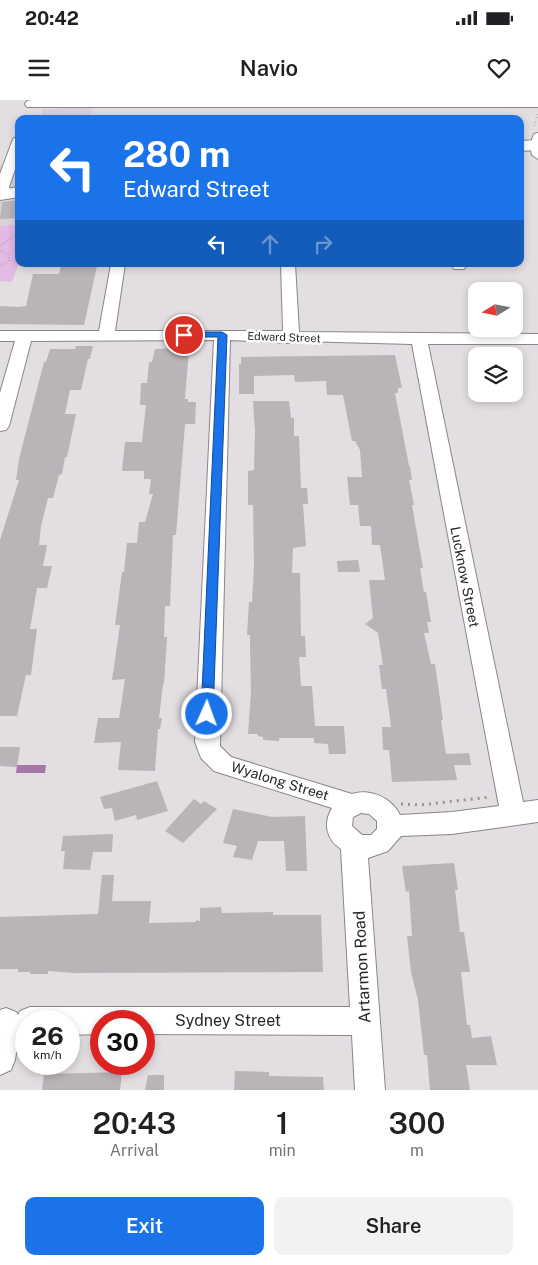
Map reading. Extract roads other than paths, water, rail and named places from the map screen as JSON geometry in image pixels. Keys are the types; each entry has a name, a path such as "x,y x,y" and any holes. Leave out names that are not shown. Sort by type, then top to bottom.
{"main road":[{"path":"524,146 538,146"}],"street":[{"path":"27,115 32,102 538,103"},
{"path":"93,115 98,102"},
{"path":"7,194 2,187 15,150"},
{"path":"106,335 117,267"},
{"path":"288,267 292,338"},
{"name":"Edward Street","path":"0,336 222,335 292,338 538,338"},
{"name":"Wyalong Street","path":"222,335 207,742 210,751 223,764 351,804"},
{"path":"0,426 24,336"},
{"name":"Lucknow Street","path":"419,339 512,814"},
{"path":"367,802 382,808 390,819 391,826 386,839 372,846 354,844 342,835 339,828 340,814 351,804 367,802"},
{"path":"391,826 452,823 538,811"},
{"name":"Artarmon Road","path":"354,844 370,1090"},
{"name":"Sydney Street","path":"80,1021 365,1021"},
{"path":"0,1060 15,1024"}]}
